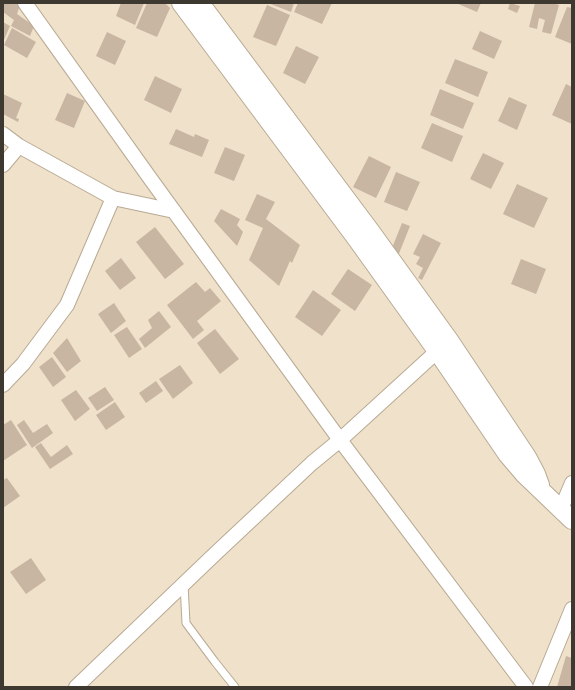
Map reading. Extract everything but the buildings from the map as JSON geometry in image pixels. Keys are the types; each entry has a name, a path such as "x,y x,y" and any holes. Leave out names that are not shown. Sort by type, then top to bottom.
{"street":[{"path":"25,3 340,440 526,687"},
{"path":"181,3 351,232 443,346 529,461 536,474 542,492 566,514"},
{"path":"200,3 371,232 443,346"},
{"path":"3,134 18,146 113,198 174,211"},
{"path":"3,165 18,146"},
{"path":"3,385 23,364 67,305 113,198"},
{"path":"76,687 312,463 340,440 443,346"},
{"path":"566,514 572,483"},
{"path":"540,687 572,609"}],"lane":[{"path":"184,584 186,624 235,687"}]}
